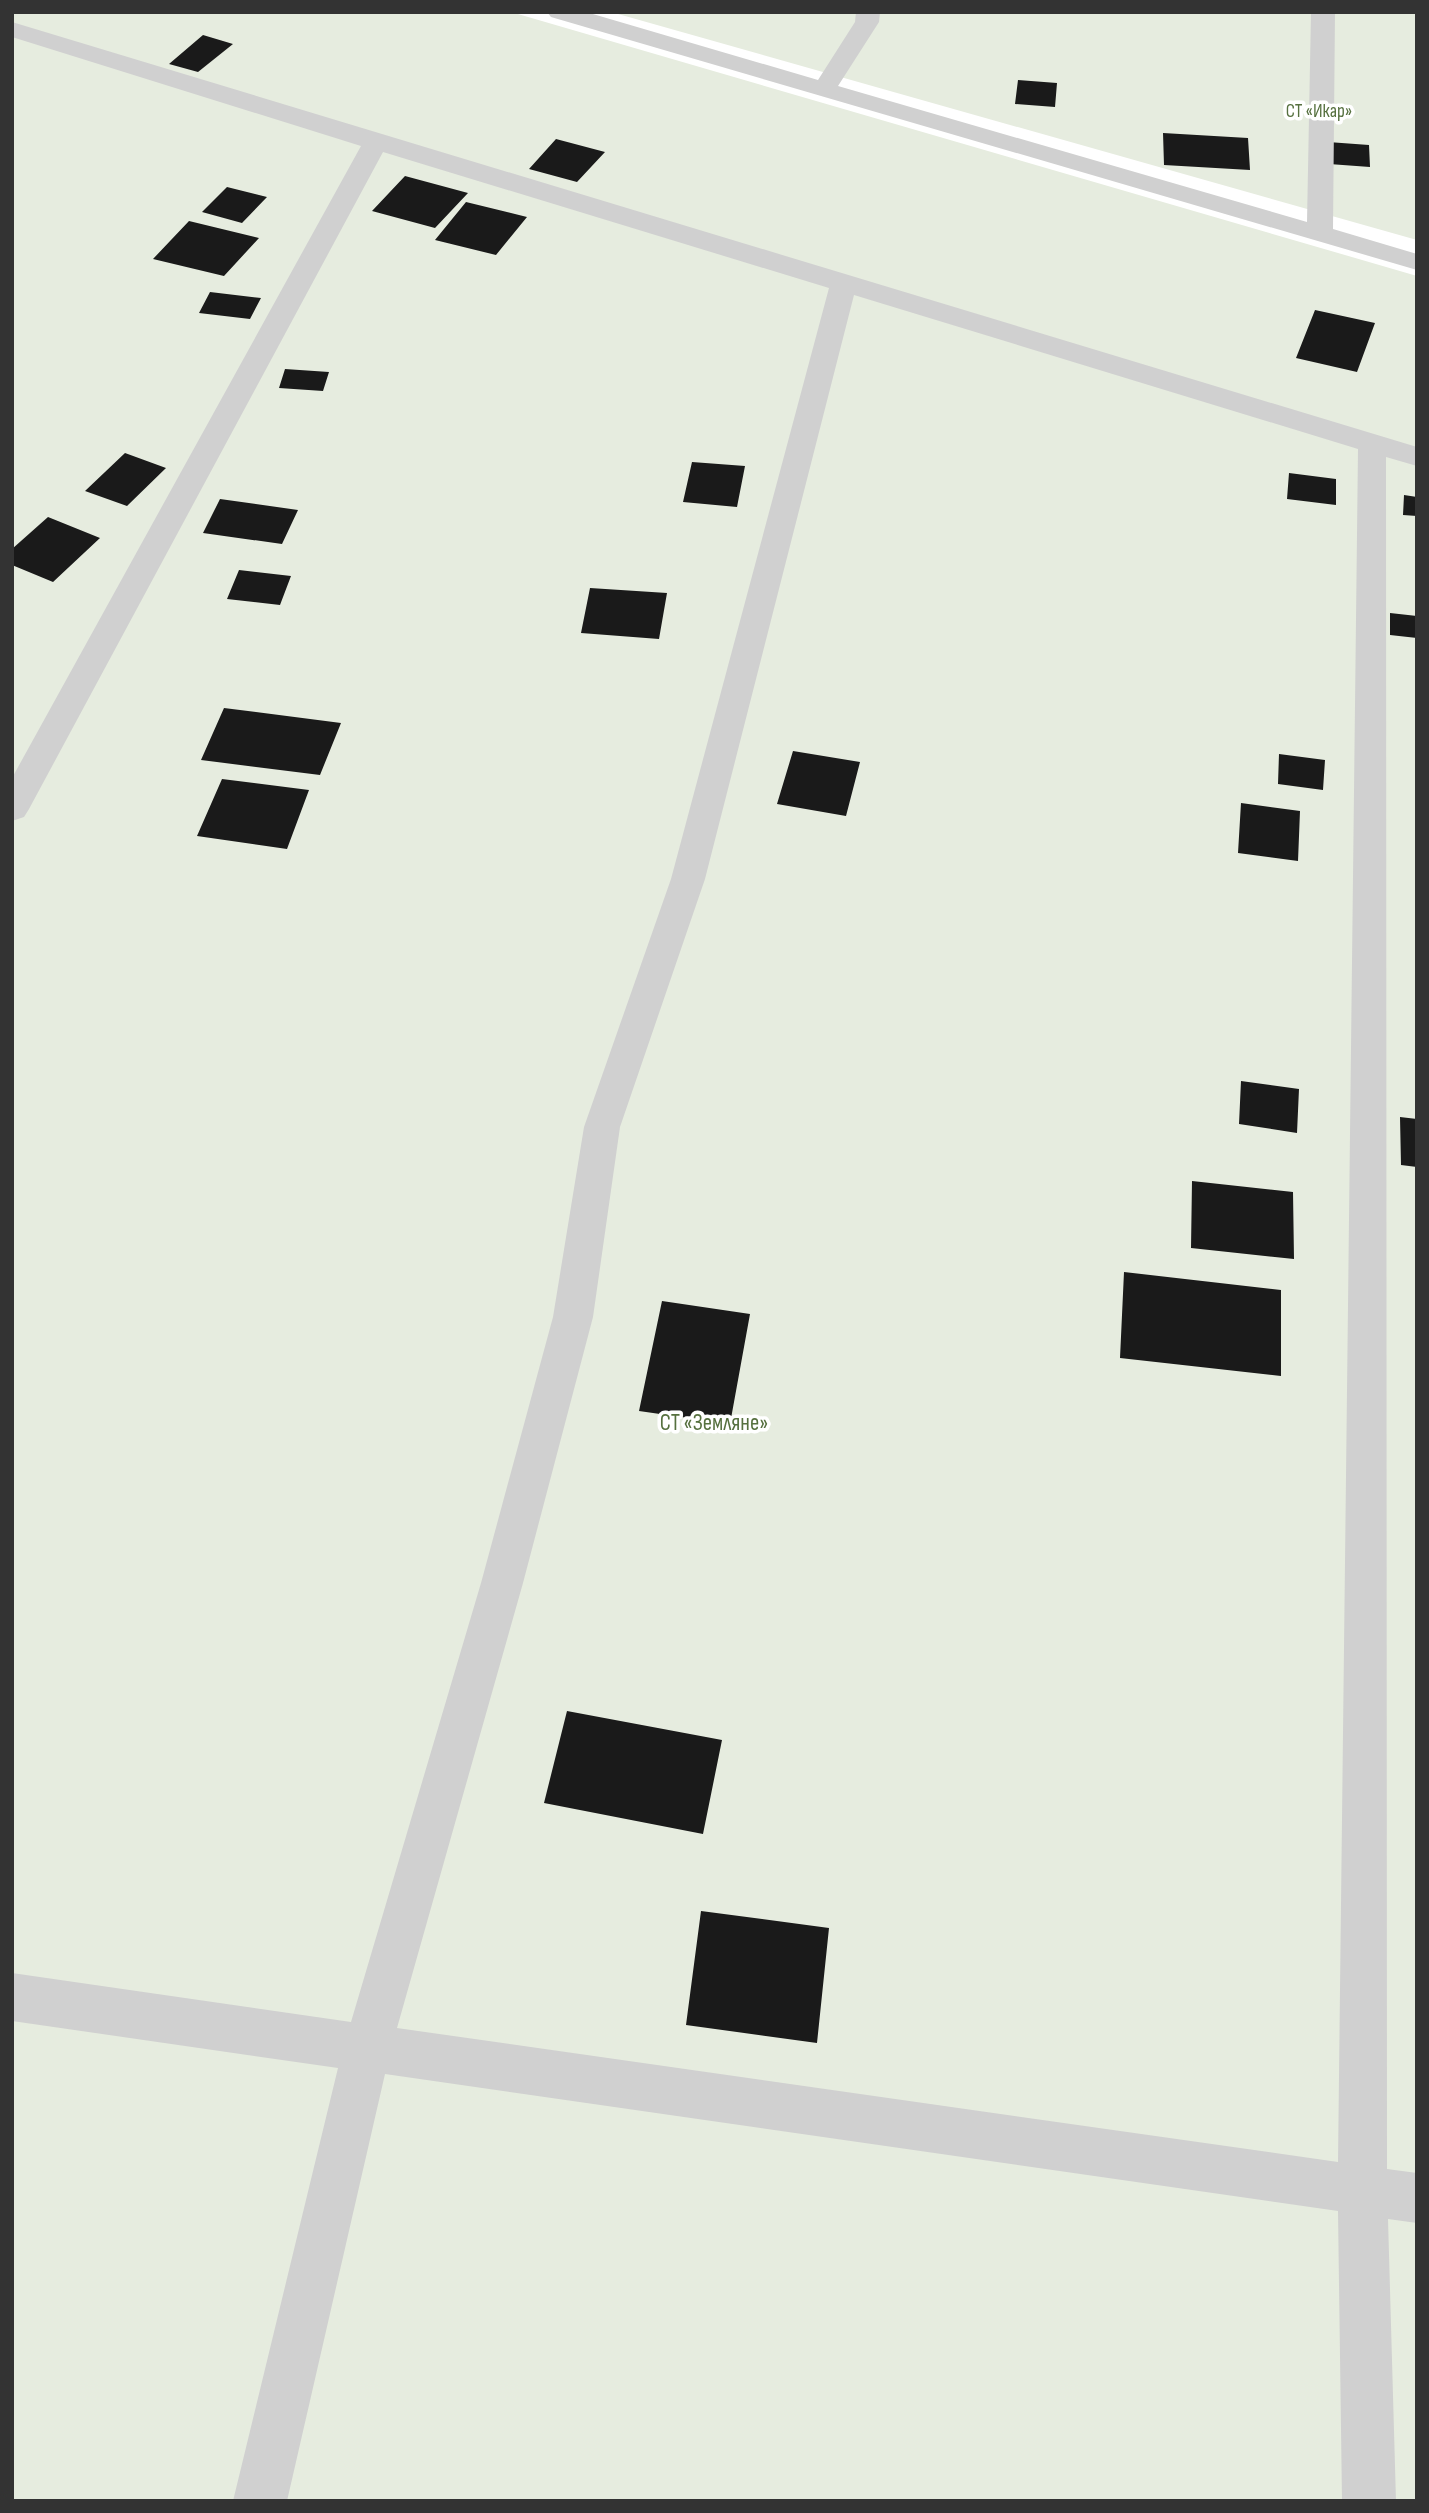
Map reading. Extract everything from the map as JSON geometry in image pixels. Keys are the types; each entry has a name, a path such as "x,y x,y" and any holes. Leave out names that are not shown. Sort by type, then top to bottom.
{"lane":[{"path":"559,12 1417,262"},
{"path":"824,89 867,22 869,12"},
{"path":"1320,235 1323,12"},
{"path":"12,29 1417,457"},
{"path":"12,809 376,142"},
{"path":"260,2501 367,2048 502,1583 573,1317 602,1127 688,879 844,283"},
{"path":"1369,2501 1362,2189 1372,443"},
{"path":"12,1997 1417,2197"}],"green space":[{"name":"СТ «Земляне»","path":"12,12 511,12 1417,276 1417,2501 12,2501"},
{"name":"СТ «Икар»","path":"611,12 1417,12 1417,240"}],"building":[{"path":"203,35 233,44 198,72 169,64"},
{"path":"1018,80 1057,83 1055,107 1015,104"},
{"path":"1163,133 1248,138 1250,170 1164,165"},
{"path":"556,139 605,152 577,182 529,169"},
{"path":"1328,142 1369,145 1370,167 1329,164"},
{"path":"405,176 468,193 435,228 372,211"},
{"path":"227,187 267,197 242,223 202,212"},
{"path":"466,202 527,217 496,255 435,240"},
{"path":"189,221 259,238 224,276 153,259"},
{"path":"210,292 261,298 250,319 199,313"},
{"path":"1315,310 1375,323 1357,372 1296,358"},
{"path":"285,369 329,372 323,391 279,388"},
{"path":"125,453 166,468 127,506 85,491"},
{"path":"692,462 745,466 737,507 683,502"},
{"path":"1289,473 1336,479 1336,505 1287,499"},
{"path":"1404,495 1417,497 1417,516 1403,515"},
{"path":"220,499 298,510 282,544 203,533"},
{"path":"48,517 100,538 53,582 12,565 12,549"},
{"path":"239,570 291,576 280,605 227,599"},
{"path":"590,588 667,593 659,639 581,633"},
{"path":"1390,613 1417,616 1417,638 1390,635"},
{"path":"224,708 341,723 320,775 201,760"},
{"path":"793,751 860,762 846,816 777,804"},
{"path":"1279,754 1325,760 1323,790 1278,784"},
{"path":"222,779 309,790 287,849 197,836"},
{"path":"1241,803 1300,811 1298,861 1238,853"},
{"path":"1241,1081 1299,1089 1297,1133 1239,1124"},
{"path":"1400,1117 1417,1119 1417,1167 1401,1165"},
{"path":"1192,1181 1293,1192 1294,1259 1191,1248"},
{"path":"1124,1272 1281,1290 1281,1376 1120,1358"},
{"path":"662,1301 750,1314 730,1424 639,1411"},
{"path":"567,1711 722,1740 703,1834 544,1803"},
{"path":"701,1911 829,1928 817,2043 686,2025"}]}
